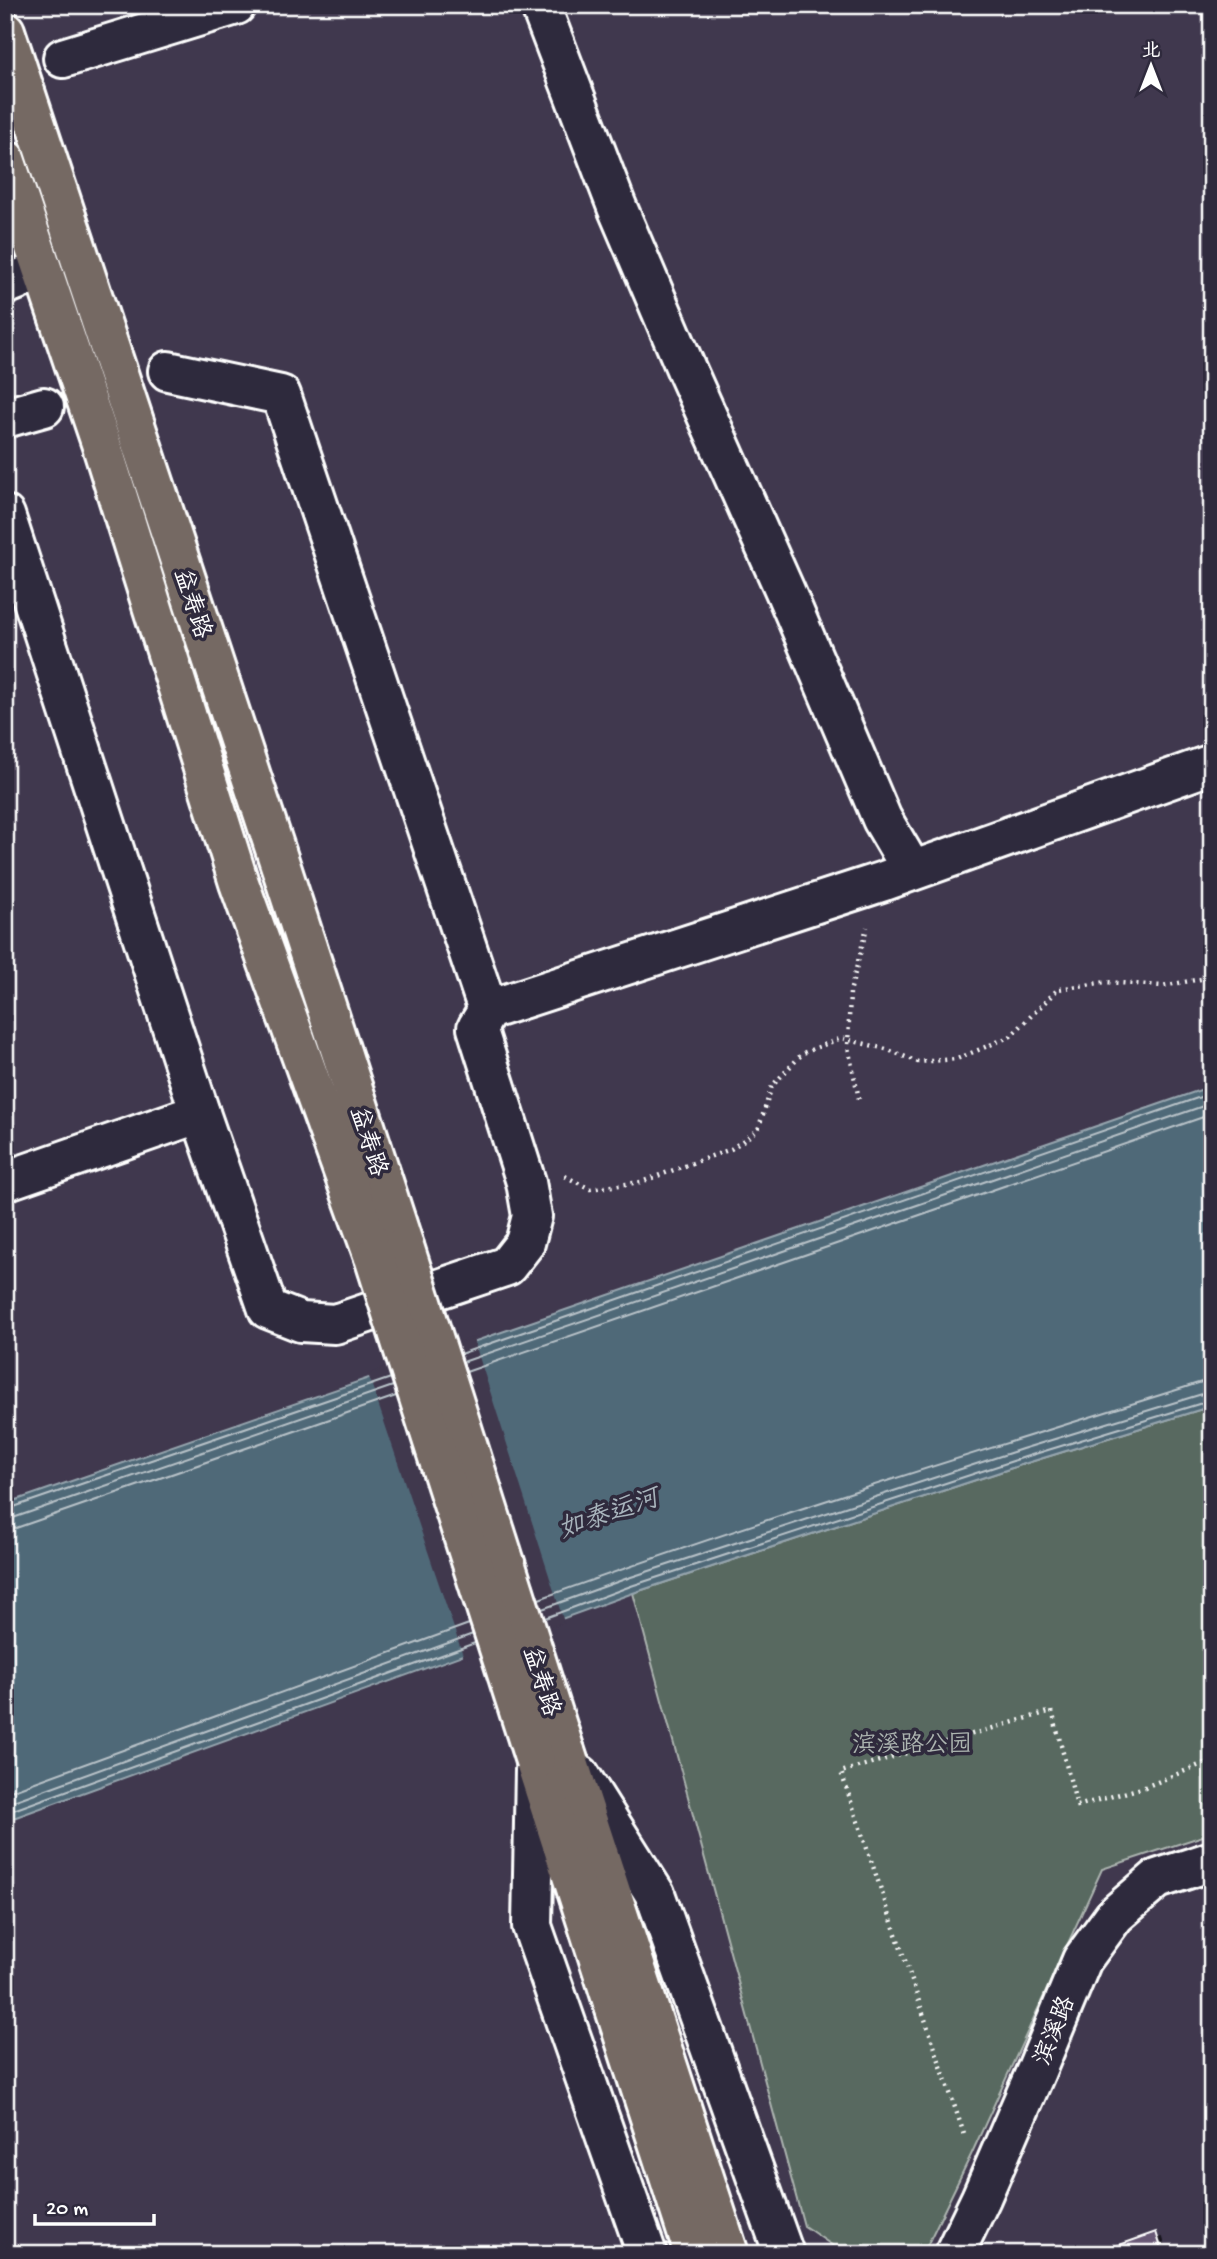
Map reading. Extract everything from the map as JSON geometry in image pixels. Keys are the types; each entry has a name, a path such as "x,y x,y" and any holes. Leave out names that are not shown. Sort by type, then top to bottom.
{"main road":[{"name":"益寿路","path":"5,31 282,870 389,1252 550,1756 724,2249"},
{"name":"益寿路","path":"5,159 101,443 239,883 389,1252"}],"street":[{"path":"63,58 236,5"},
{"path":"540,5 617,207 882,819 898,875"},
{"path":"5,285 42,270"},
{"path":"168,371 281,395 488,1010"},
{"path":"5,418 44,407"},
{"path":"5,515 200,1113 268,1309 302,1322 335,1324 507,1266 525,1243 531,1216 526,1182 477,1028 488,1010 898,875 1212,764"},
{"path":"5,1181 200,1113"},
{"path":"550,1756 532,1926 647,2254"},
{"path":"550,1756 655,1894 784,2254"},
{"name":"滨溪路","path":"954,2254 981,2198 1082,1960 1115,1915 1157,1879 1212,1861"}],"path":[{"path":"859,1099 848,1040 850,992 864,934 898,875"},
{"path":"516,1152 590,1189 642,1182 731,1149 758,1130 772,1086 803,1053 841,1038 886,1049 918,1062 957,1059 1011,1036 1058,989 1106,982 1162,986 1212,977"},
{"path":"981,2198 971,2155 841,1772 1052,1711 1077,1806 1145,1787 1212,1759"}],"green space":[{"name":"滨溪路公园","path":"1212,1406 1212,1833 1102,1869 923,2254 845,2254 804,2226 633,1593 1027,1463"}],"water":[{"name":"如泰运河","path":"1212,1086 1212,1406 1027,1463 633,1593 5,1821 5,1504"}],"pier":[{"path":"473,1338 564,1622 464,1658 368,1374"}],"building":[{"path":"1156,2232 1163,2254 1094,2254"}]}
